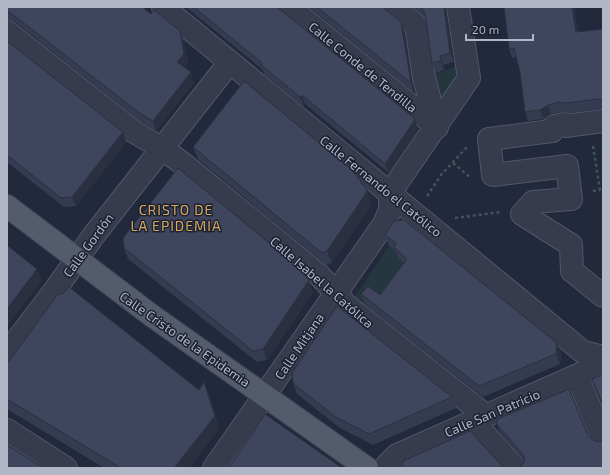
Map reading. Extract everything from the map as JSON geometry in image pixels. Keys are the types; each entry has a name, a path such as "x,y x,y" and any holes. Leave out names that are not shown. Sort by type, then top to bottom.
{"main road":[{"name":"Calle Cristo de la Epidemia","path":"7,206 76,260 151,315 367,468"}],"street":[{"name":"Calle Fernando el Católico","path":"163,7 583,352 603,357"},
{"name":"Calle Conde de Tendilla","path":"289,7 437,127"},
{"path":"394,7 416,25 424,78 437,127"},
{"path":"390,193 437,127 469,78 458,7"},
{"name":"Calle Isabel la Católica","path":"7,32 134,132 162,149 320,276 347,306 479,418 515,468"},
{"name":"Calle Gordón","path":"7,353 94,234 230,62"},
{"path":"603,121 565,126 565,124 554,126 552,131 489,139 493,175 567,166 571,199 533,202 522,214 571,245 572,271 603,296"},
{"name":"Calle Mitjana","path":"214,468 384,224 390,210 390,193"},
{"name":"Calle San Patricio","path":"386,468 396,455 603,364"},
{"path":"577,376 603,439"},
{"path":"7,430 66,468"}],"path":[{"path":"592,140 600,190 603,193"},
{"path":"431,201 427,196 441,176 467,146"},
{"path":"452,218 526,209"}],"shaded area":[{"path":"455,67 459,85 440,110 430,75"},
{"path":"389,246 482,327 372,297 363,307 353,299"}],"building":[{"path":"7,7 142,7 151,14 154,10 180,31 184,54 177,62 191,72 153,121 138,112 7,11"},
{"path":"194,7 277,7 414,118 414,121 385,164 302,95 300,97 261,65 262,63"},
{"path":"317,7 382,7 401,22 411,83"},
{"path":"421,7 444,7 450,53 440,56 441,61 432,63 425,13"},
{"path":"504,7 572,7 576,32 603,29 603,100 598,99 567,103 559,102 548,105 540,110 525,112 520,72 514,48 509,49"},
{"path":"7,41 123,132 72,197 61,198 7,155"},
{"path":"244,81 351,169 367,190 327,251 322,253 193,147"},
{"path":"178,168 306,273 309,280 263,349 253,351 124,248 123,238"},
{"path":"404,220 557,343 556,354 479,386 361,294 368,286 380,295 407,259 394,247 396,243 385,235 394,221"},
{"path":"7,245 37,269 7,309"},
{"path":"69,287 199,390 204,382 215,416 174,468 121,468 7,399 7,364 58,294 64,293"},
{"path":"337,306 452,397 369,434 336,417 306,394 293,383 292,373"},
{"path":"603,375 603,405 592,379"},
{"path":"569,389 588,435 598,442 603,441 603,468 520,468 524,462 524,456 496,423 498,419"},
{"path":"265,414 342,468 229,468"},
{"path":"470,431 504,468 402,468 403,461"},
{"path":"7,445 44,468 7,468"}],"district":[{"name":"CRISTO DE LA EPIDEMIA","path":"176,218"}]}
